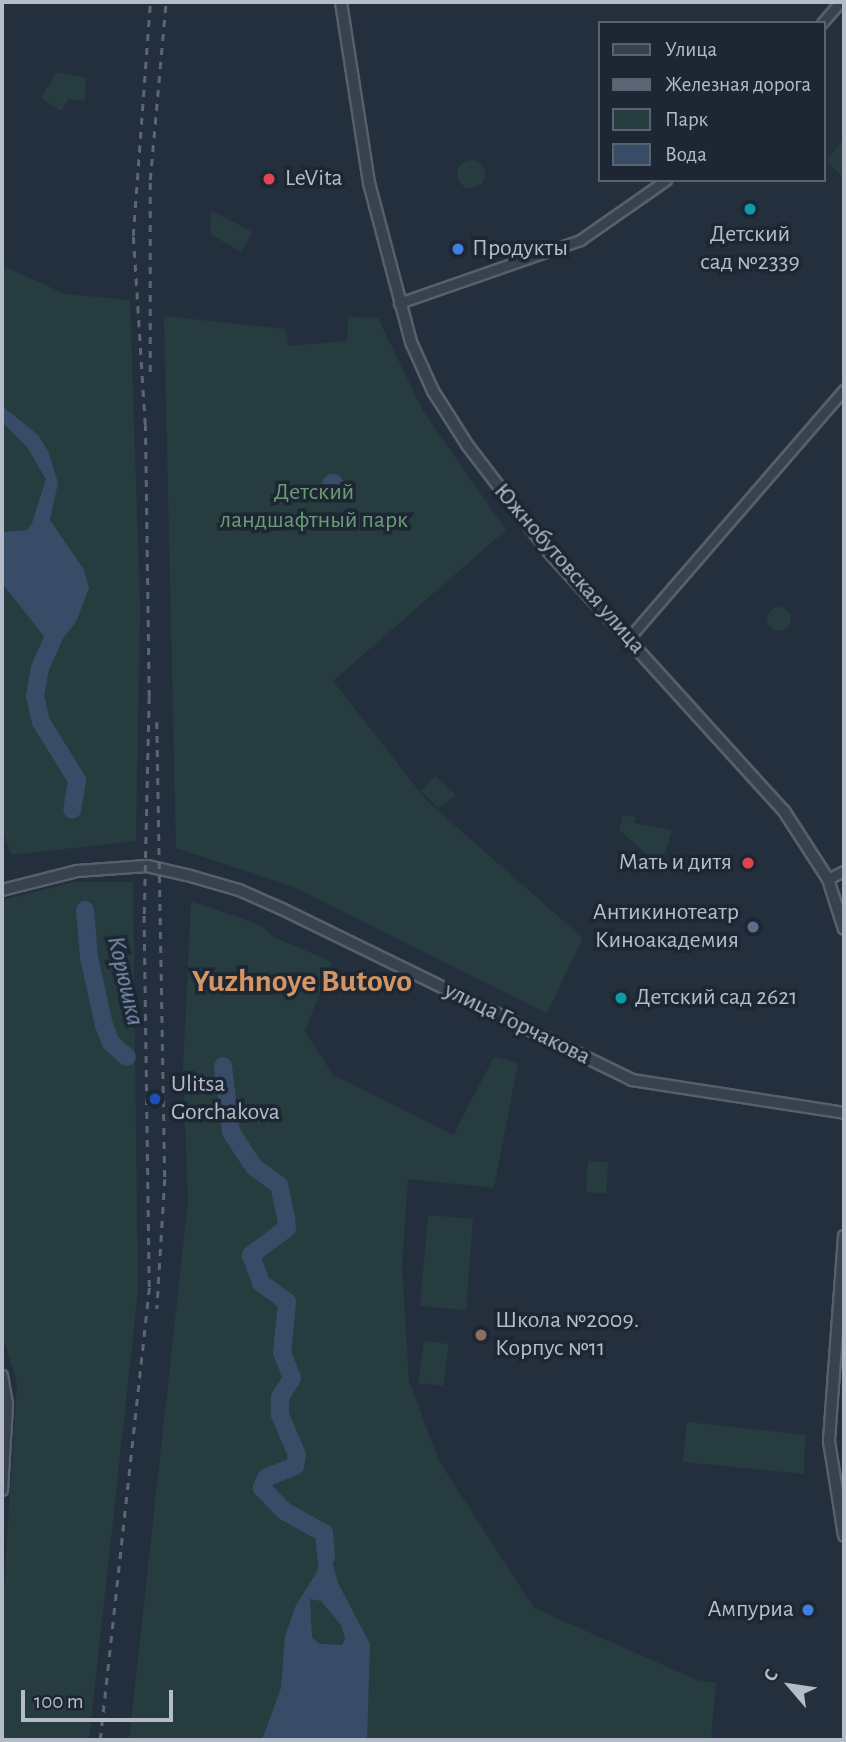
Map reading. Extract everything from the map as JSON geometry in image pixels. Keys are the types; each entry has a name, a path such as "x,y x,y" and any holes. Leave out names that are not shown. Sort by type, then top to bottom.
{"street":[{"name":"Южнобутовская улица","path":"341,2 358,128 399,303 433,391 468,446 549,552 785,811 828,879 844,929"},
{"path":"824,21 840,2"},
{"path":"399,303 580,240 663,182"},
{"path":"628,639 844,390"},
{"name":"улица Горчакова","path":"2,890 77,871 147,866 187,875 239,890 282,909 632,1080 844,1113"},
{"path":"828,879 844,871"},
{"path":"844,1236 829,1441 844,1536"},
{"path":"2,1375 7,1404 2,1490"}],"green space":[{"path":"57,72 86,78 85,101 69,99 61,111 41,98"},
{"path":"844,138 844,178 827,161"},
{"path":"471,160 481,164 485,174 481,184 471,188 461,184 457,174 461,164"},
{"path":"211,210 252,232 241,252 210,234"},
{"path":"6,267 65,294 130,300 140,604 136,841 11,855 2,829 2,269"},
{"name":"Детский ландшафтный парк","path":"164,316 285,329 289,346 347,341 348,317 378,318 423,411 506,530 333,681 427,801 583,938 547,1013 294,887 176,848"},
{"path":"779,607 788,610 791,619 788,628 779,631 770,628 767,619 770,610"},
{"path":"435,776 456,795 438,808 421,791"},
{"path":"623,815 636,817 634,823 672,830 664,857 649,856 619,830"},
{"path":"74,882 133,882 138,1291 89,1740 2,1740 2,1618 17,1383 2,1333 2,900"},
{"path":"191,901 260,925 274,937 332,962 305,1031 333,1075 453,1135 494,1057 518,1063 494,1188 408,1179 402,1266 409,1381 439,1461 534,1608 697,1680 716,1683 711,1740 129,1740 188,1202 183,1070"},
{"path":"588,1161 608,1162 606,1194 586,1192"},
{"path":"428,1215 473,1219 466,1310 420,1306"},
{"path":"424,1341 449,1344 443,1386 418,1383"},
{"path":"687,1422 805,1435 804,1474 683,1462"}],"water":[{"path":"2,406 38,435 49,453 58,483 50,520 84,570 89,588 76,622 64,637 50,644 2,583 2,532 27,530 32,523 46,479 27,447 2,422"},
{"path":"329,474 337,474 344,481 344,489 337,496 329,496 322,489 322,481"},
{"path":"324,1533 338,1583 370,1644 367,1740 262,1740 281,1688 285,1636 296,1605 317,1572","holes":["310,1599 321,1601 341,1625 345,1638 342,1645 320,1644 312,1638"]}],"waterway":[{"name":"Корюшка","path":"60,623 40,668 35,696 41,722 77,780 72,810"},
{"name":"Корюшка","path":"85,910 89,957 104,1025 111,1043 127,1057"},
{"name":"Корюшка","path":"223,1066 231,1132 254,1167 279,1185 286,1217 287,1228 251,1255 261,1283 287,1302 282,1353 292,1378 280,1397 280,1415 297,1455 295,1466 266,1478 262,1488 284,1511 324,1533 326,1557"}],"railway":[{"path":"100,1740 149,1287 144,914 149,697 145,425 133,236 150,2"},
{"path":"150,372 150,180 166,2"},
{"path":"157,722 165,1179 157,1309"}],"place":[{"name":"LeVita","path":"269,179"},
{"name":"Детский сад №2339","path":"750,209"},
{"name":"Продукты","path":"458,249"},
{"name":"Мать и дитя","path":"748,863"},
{"name":"Антикинотеатр Киноакадемия","path":"753,927"},
{"name":"Детский сад 2621","path":"621,998"},
{"name":"Ulitsa Gorchakova","path":"155,1099"},
{"name":"Школа №2009. Корпус №11","path":"481,1335"},
{"name":"Ампуриа","path":"808,1610"}],"district":[{"name":"Yuzhnoye Butovo","path":"302,981"}]}
